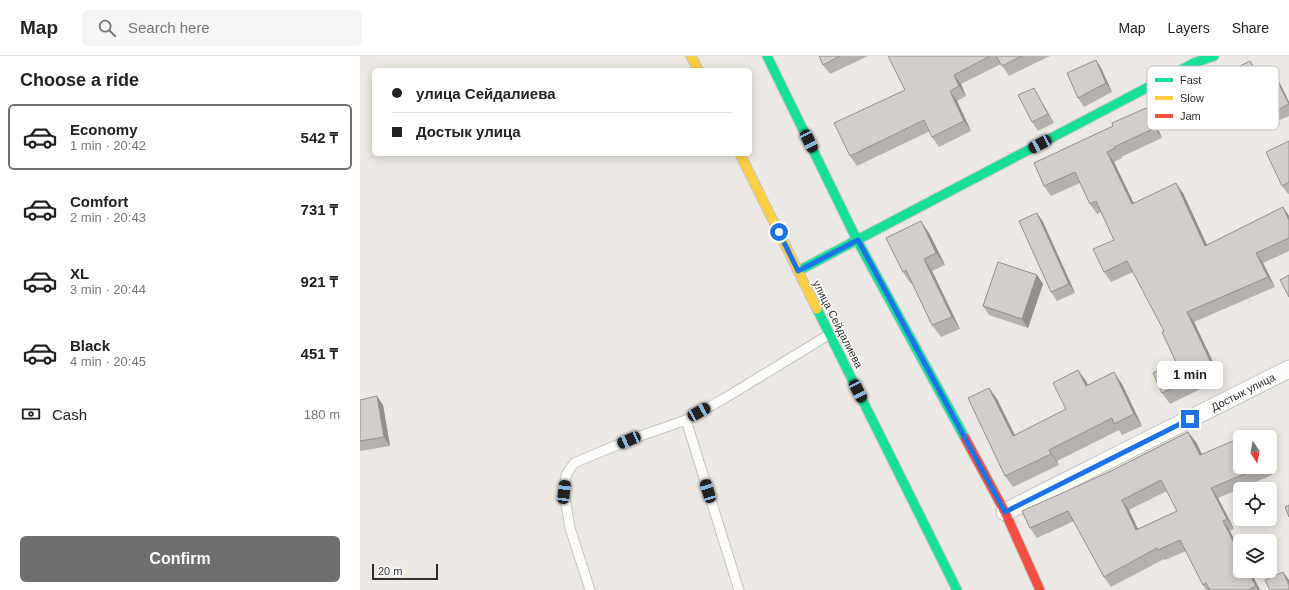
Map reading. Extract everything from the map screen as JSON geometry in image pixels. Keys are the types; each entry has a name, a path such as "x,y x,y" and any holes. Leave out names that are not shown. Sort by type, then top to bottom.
{"street":[{"path":"691,56 697,68"},
{"path":"767,56 858,240 1005,512 1040,590"},
{"path":"1181,66 1192,60 1214,56"},
{"path":"798,271 1147,84"},
{"name":"улица Сейдалиева","path":"741,156 957,590"},
{"name":"Достык улица","path":"1005,512 1289,369"}],"lane":[{"path":"590,590 570,528 564,492 566,475 574,463 629,440 686,420 830,334"},
{"path":"686,420 739,590"}],"building":[{"path":"819,56 840,56 823,65"},
{"path":"888,56 990,56 954,75 959,86 950,91 964,121 932,137 924,120 850,156 834,123 905,90"},
{"path":"996,56 1022,56 1002,66"},
{"path":"1096,60 1106,83 1078,98 1067,73"},
{"path":"1250,61 1253,66 1240,66"},
{"path":"1279,85 1289,104 1279,109"},
{"path":"1034,88 1048,114 1032,122 1018,95"},
{"path":"1146,108 1147,130 1151,130 1114,147 1115,148 1107,152 1132,204 1176,183 1205,246 1283,207 1289,220 1289,238 1256,253 1268,277 1187,312 1214,369 1162,393 1153,373 1176,362 1162,332 1164,331 1127,261 1104,272 1093,249 1114,240 1096,201 1090,204 1075,172 1044,186 1034,163 1113,126 1112,123"},
{"path":"1289,141 1289,182 1282,186 1266,152"},
{"path":"1037,213 1069,284 1051,292 1019,221"},
{"path":"921,221 936,253 924,259 952,317 932,325 906,270 903,272 886,238"},
{"path":"998,262 1037,275 1022,319 983,306"},
{"path":"1289,275 1289,297 1280,280"},
{"path":"1078,370 1086,386 1114,372 1134,414 1114,424 1112,418 1049,450 1051,454 1005,476 968,398 989,388 1013,436 1066,409 1053,383"},
{"path":"377,396 384,437 360,441 360,400"},
{"path":"1188,432 1200,455 1233,441 1233,474 1244,474 1211,488 1227,519 1223,521 1233,541 1233,578 1252,578 1256,586 1248,590 1210,590 1206,583 1203,585 1180,540 1158,550 1157,548 1104,577 1068,511 1030,528 1022,511 1109,472","holes":["1161,480 1177,511 1136,530 1122,500"]},
{"path":"1289,505 1289,517 1285,507"},
{"path":"1283,572 1289,585 1289,590 1270,590 1265,580 1270,578 1277,578 1277,575"}],"traffic: fast":[{"path":"767,56 857,240 965,438"},
{"path":"1188,66 1214,56"},
{"path":"798,271 1147,88"},
{"path":"817,309 957,590"}],"traffic: slow":[{"path":"691,56 697,68"},
{"path":"741,156 817,309"}],"traffic: jam":[{"path":"965,438 1005,512 1040,590"}],"route":[{"path":"779,232 798,271 858,240 1005,512 1190,419"}]}
